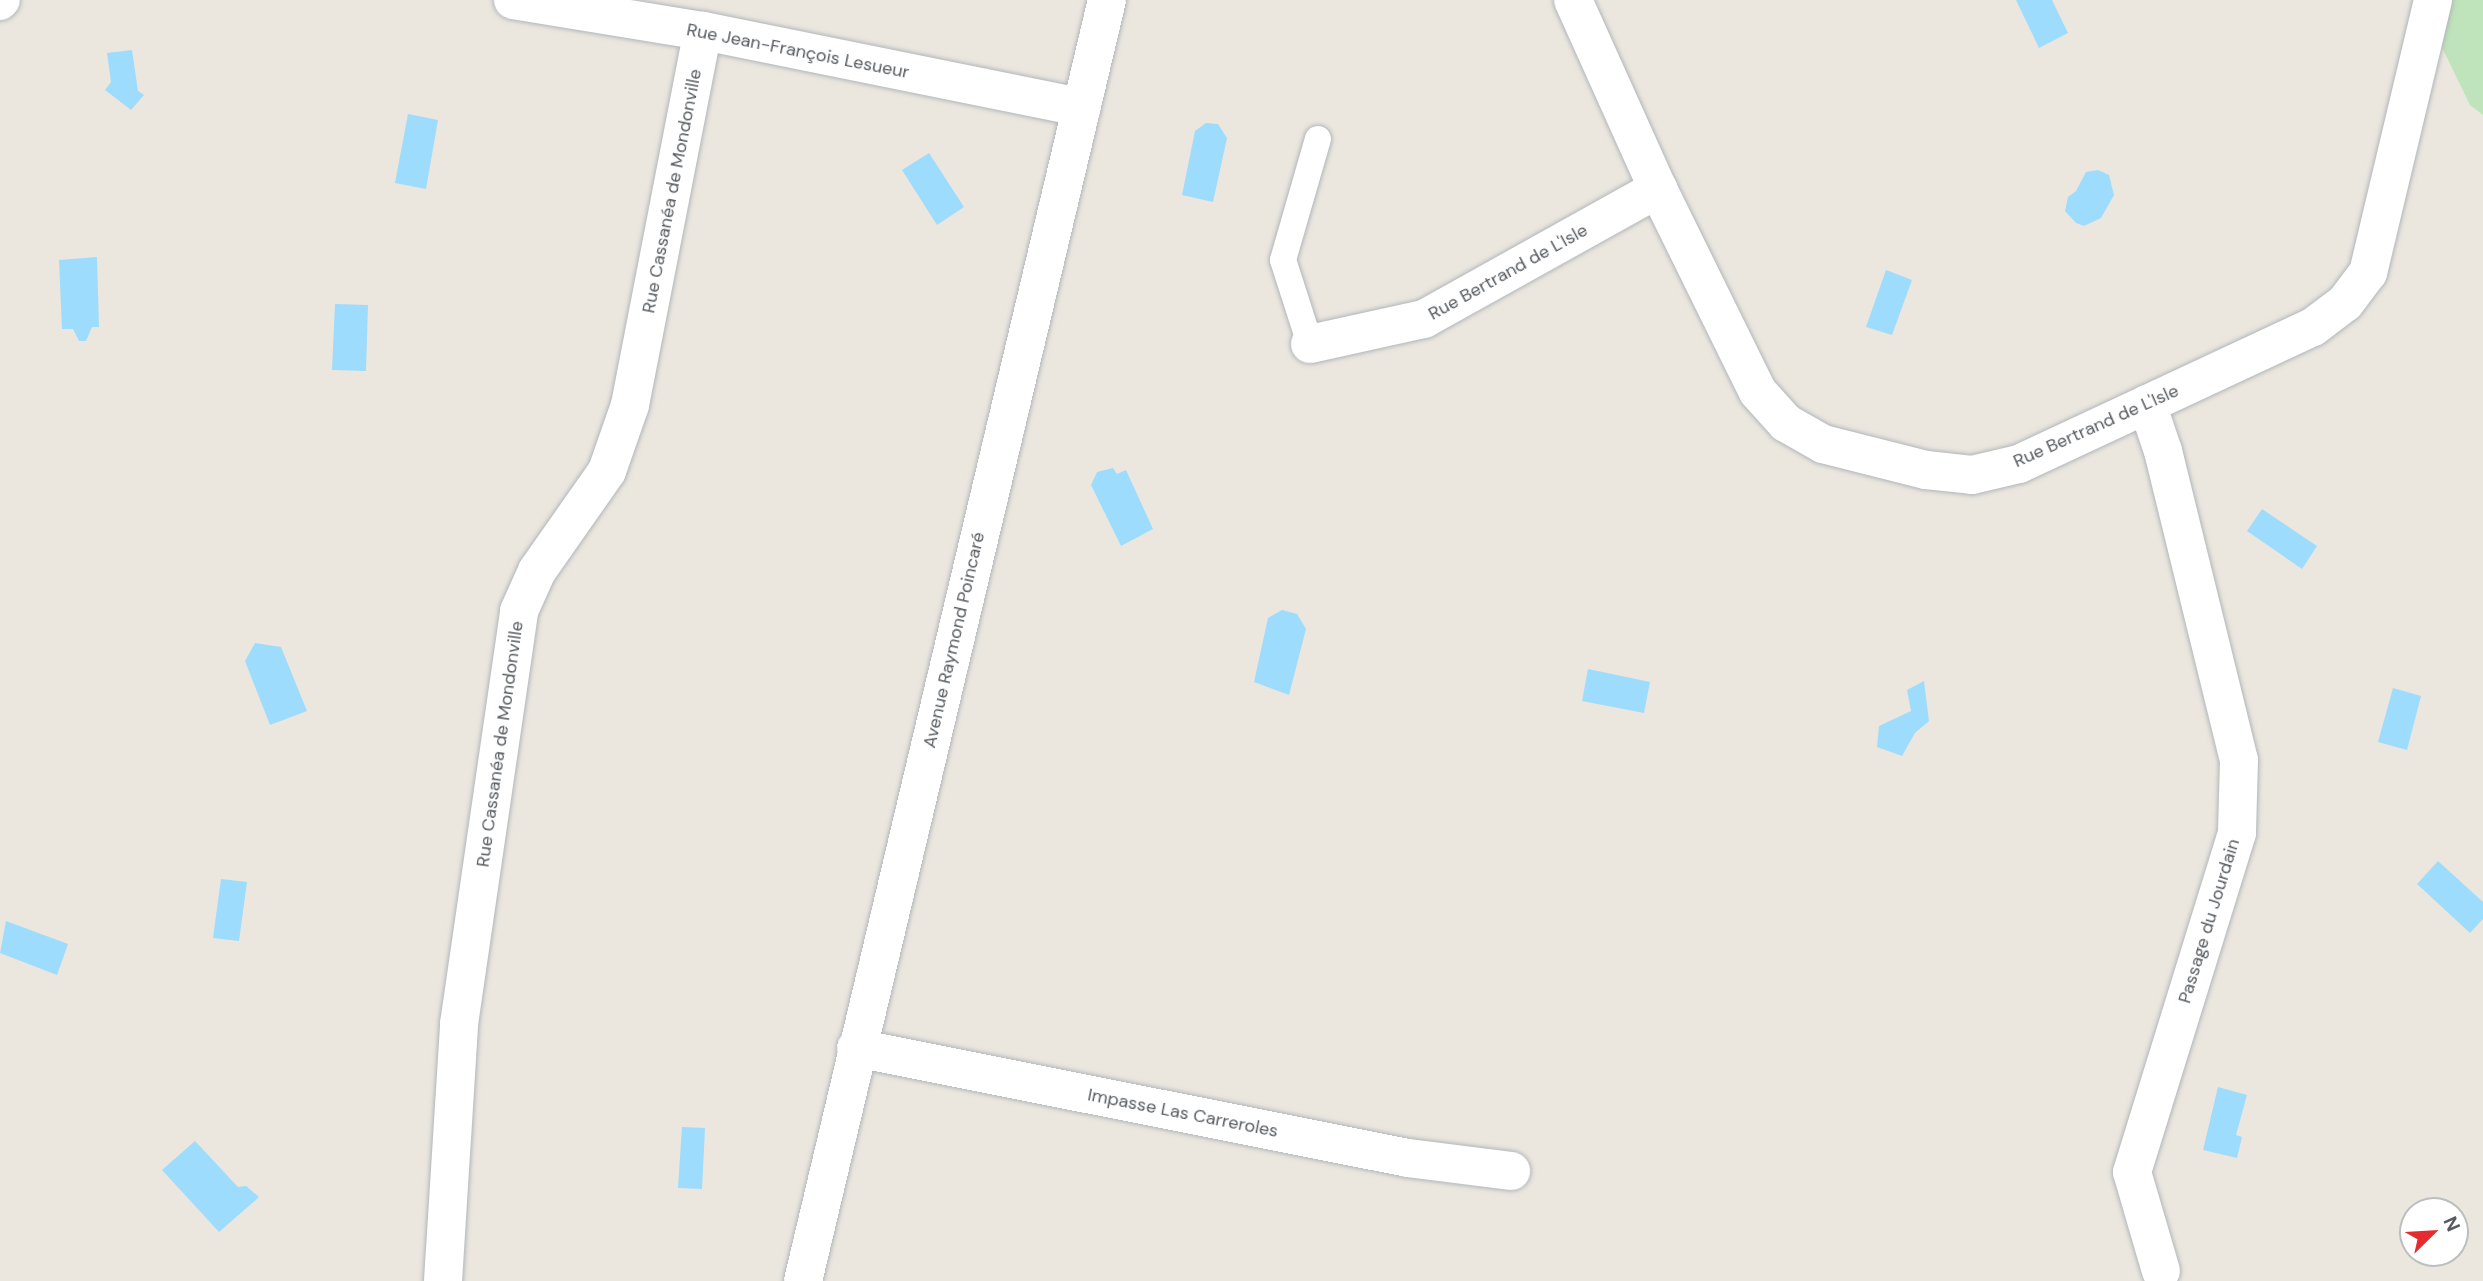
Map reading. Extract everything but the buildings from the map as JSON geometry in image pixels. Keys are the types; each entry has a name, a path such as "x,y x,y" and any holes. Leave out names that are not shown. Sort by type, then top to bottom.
{"street":[{"name":"Rue Jean-François Lesueur","path":"513,0 703,31 1081,107"},
{"name":"Avenue Raymond Poincaré","path":"803,1281 856,1048 1107,0"},
{"name":"Rue Bertrand de L'Isle","path":"1573,0 1658,189 1758,392 1786,423 1823,444 1926,470 1972,475 2019,464 2313,327 2346,303 2368,272 2433,0"},
{"name":"Rue Cassanéa de Mondonville","path":"443,1281 458,1024 519,611 537,571 607,471 631,405 703,31"},
{"name":"Rue Bertrand de L'Isle","path":"1310,344 1424,319 1658,189"},
{"name":"Passage du Jourdain","path":"2147,404 2163,451 2239,760 2236,833 2132,1172 2161,1271"},
{"name":"Impasse Las Carreroles","path":"856,1048 1408,1158 1511,1171"}],"lane":[{"path":"1310,344 1283,260 1318,139"}],"green space":[{"path":"2419,0 2483,0 2483,115 2470,105"}],"water":[{"path":"2016,0 2052,0 2068,33 2039,48"},
{"path":"132,50 138,91 144,95 131,110 105,90 111,82 107,53"},
{"path":"408,114 438,120 426,189 395,183"},
{"path":"1206,123 1218,124 1227,138 1213,202 1182,195 1195,131"},
{"path":"929,153 964,207 937,225 902,170"},
{"path":"2098,170 2109,175 2114,195 2101,218 2084,226 2076,223 2065,211 2068,197 2076,191 2086,172"},
{"path":"97,257 99,327 92,327 86,341 79,341 73,329 62,329 59,260"},
{"path":"1886,270 1912,280 1892,335 1866,327"},
{"path":"335,304 368,305 366,371 332,370"},
{"path":"1113,468 1117,474 1126,470 1153,529 1121,546 1091,485 1097,472"},
{"path":"2262,509 2317,546 2302,569 2247,531"},
{"path":"1282,610 1297,614 1306,629 1289,695 1254,682 1268,618"},
{"path":"255,643 281,647 307,711 270,725 245,661"},
{"path":"1588,669 1650,682 1644,713 1582,701"},
{"path":"1924,681 1929,721 1915,733 1902,756 1877,747 1879,726 1911,711 1907,690"},
{"path":"2393,688 2421,696 2407,750 2378,742"},
{"path":"2438,861 2483,902 2483,919 2470,933 2417,884"},
{"path":"221,879 247,882 239,941 213,938"},
{"path":"6,921 68,944 57,975 0,953"},
{"path":"2218,1087 2247,1095 2236,1135 2242,1137 2237,1158 2203,1150"},
{"path":"682,1127 705,1128 702,1189 678,1188"},
{"path":"195,1141 238,1187 246,1186 259,1197 219,1232 162,1170"}]}
